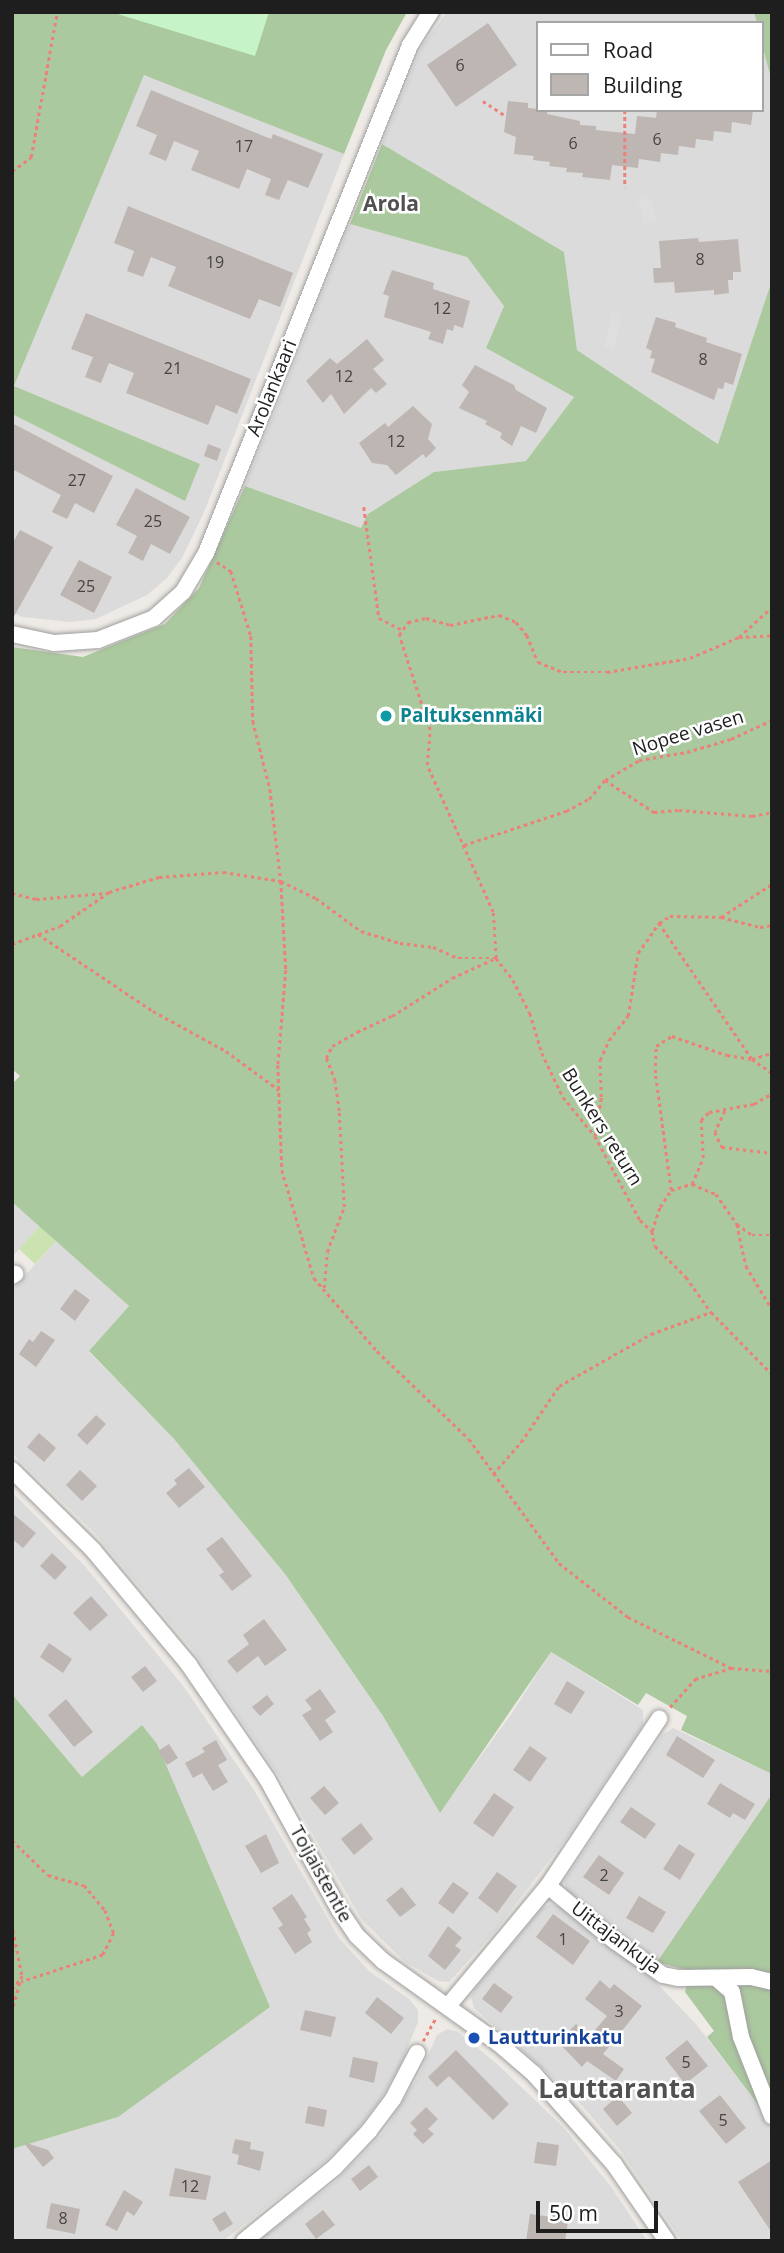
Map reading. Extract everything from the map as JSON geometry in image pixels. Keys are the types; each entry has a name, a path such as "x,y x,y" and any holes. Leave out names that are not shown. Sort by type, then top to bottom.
{"street":[{"name":"Arolankaari","path":"12,634 38,642 83,643 134,628 169,606 183,592 206,554 410,44 431,12"},
{"name":"Toijaistentie","path":"12,1470 93,1550 189,1665 267,1779 340,1911 357,1936 383,1961 443,2009 505,2049 564,2105 622,2174 667,2241"},
{"path":"443,2009 548,1886 659,1719"},
{"name":"Uittajankuja","path":"548,1886 616,1942 663,1975 751,1977 772,1982"},
{"path":"716,1978 732,1992 741,2037 772,2116"},
{"path":"244,2241 335,2167 369,2131 393,2099 417,2053"}],"path":[{"path":"12,171 31,157 57,12"},
{"path":"483,101 504,112 505,117"},
{"path":"625,112 625,187"},
{"path":"364,507 379,618 402,630"},
{"path":"206,554 230,571 251,636 253,720 270,789 281,881 286,970 278,1065 282,1170 314,1278 377,1351 469,1439 559,1563 628,1617 731,1668"},
{"path":"496,958 493,912 482,893 464,845 427,765 430,730 399,635 408,622 426,618 450,625 499,615 516,622 527,635 538,662 563,672 607,672 690,657 738,637 772,607"},
{"path":"738,637 772,635"},
{"name":"Nopee vasen","path":"464,845 566,811 589,799 605,780 639,760 687,752 731,739 772,720"},
{"path":"605,780 654,813 679,810 752,816 772,812"},
{"path":"12,893 36,899 109,892 159,877 223,872 281,881 316,898 361,931 400,943 433,947 458,958 496,958"},
{"path":"721,917 772,884"},
{"path":"12,944 60,926 109,892"},
{"path":"595,1136 601,1097 600,1060 609,1040 628,1016 638,953 659,923 670,916 721,917 760,927 772,925"},
{"path":"659,923 752,1059 772,1073"},
{"path":"38,934 153,1012 226,1051 279,1090"},
{"path":"324,1289 327,1252 344,1207 339,1111 335,1081 326,1058 332,1046 392,1016 452,978 496,958"},
{"name":"Bunkers return","path":"496,958 513,980 530,1013 542,1053 563,1097 595,1136 639,1220 652,1231 655,1247 686,1277 711,1312 772,1374"},
{"path":"652,1231 660,1207 671,1190 655,1073 656,1046 672,1037 727,1055 752,1059 772,1053"},
{"path":"692,1184 703,1158 701,1120 709,1112 754,1104 772,1093"},
{"path":"726,1111 715,1132 722,1147 772,1153"},
{"path":"671,1190 692,1184 716,1194 737,1224 752,1235 772,1235"},
{"path":"737,1224 746,1266 772,1309"},
{"path":"493,1474 521,1442 559,1386 651,1334 711,1312"},
{"path":"659,1719 695,1679 731,1668 772,1671"},
{"path":"12,1840 48,1875 84,1885 105,1910 114,1933 103,1955 21,1982"},
{"path":"12,1923 22,1976 12,2011"},
{"path":"12,1989 22,1976"},
{"path":"417,2053 443,2009"}],"shaded area":[{"path":"447,12 754,12 756,21 536,21 536,112 763,112 763,48 772,82 772,280 719,444 577,350 564,252 382,144 422,46"},
{"path":"144,74 344,154 205,510 182,558 167,578 147,595 96,619 70,622 23,617 12,613 12,414 185,501 199,464 14,386"},
{"path":"648,195 658,219 644,224 638,199"},
{"path":"350,224 467,257 504,306 486,348 574,397 526,461 434,472 361,528 245,486"},
{"path":"612,312 622,314 614,350 604,347"},
{"path":"12,1202 40,1226 12,1257"},
{"path":"56,1241 129,1306 89,1352 174,1439 285,1574 383,1716 440,1812 512,1713 551,1652 643,1710 643,1725 571,1832 496,1930 449,1982 438,1981 405,1962 362,1920 281,1779 193,1650 94,1532 12,1453 12,1290"},
{"path":"12,1492 84,1565 184,1687 254,1790 339,1938 369,1971 409,1999 418,2010 418,2022 400,2066 378,2103 354,2133 328,2159 223,2241 12,2241 12,2149 118,2117 157,1745 142,1725 83,1778 12,1694"},
{"path":"673,1728 772,1774 772,1794 657,1962 567,1893 564,1881 662,1735"},
{"path":"550,1904 561,1907 648,1974 696,2024 772,2123 772,2241 682,2241 620,2150 573,2095 474,2008 471,1997 475,1989 541,1909"},
{"path":"447,2029 458,2032 496,2063 563,2127 612,2188 647,2241 258,2241 335,2182 383,2133 418,2077 437,2035"}],"green space":[{"path":"12,12 407,12 386,50 344,154 144,75 14,386 200,464 185,501 12,414"},
{"path":"111,12 269,12 255,56"},
{"path":"754,12 772,12 772,82 763,48 763,21 756,21"},
{"path":"382,144 564,252 577,350 718,444 772,280 772,1774 681,1730 687,1716 646,1693 638,1705 551,1652 440,1813 383,1716 285,1574 174,1439 89,1351 129,1306 12,1202 12,1084 20,1076 12,1069 12,647 83,657 165,624 199,588 245,486 361,528 368,514 434,472 526,461 574,397 486,348 504,306 467,257 350,224"},
{"path":"40,1226 56,1241 35,1264 19,1249"},
{"path":"12,1694 82,1777 142,1725 157,1744 270,2007 118,2117 12,2149"},
{"path":"772,1794 772,2123 707,2037 714,2031 685,1992 690,1971 657,1962"}],"building":[{"path":"488,23 517,65 456,107 427,65"},
{"path":"151,90 271,139 273,134 323,154 308,188 288,180 279,200 265,195 271,179 247,169 239,189 191,170 199,151 174,141 166,161 149,154 157,135 136,126"},
{"path":"508,101 528,103 528,108 536,109 536,112 547,112 580,121 580,125 596,126 596,130 635,134 637,116 656,118 657,112 753,112 751,125 732,122 731,133 714,131 713,141 696,139 695,148 679,146 678,155 661,153 660,162 639,159 638,168 612,165 610,180 582,177 583,173 566,172 567,168 549,166 550,162 533,160 534,156 514,154 516,137 504,132"},
{"path":"128,206 293,273 280,307 259,299 250,319 168,286 176,267 151,257 143,277 127,271 134,251 114,243"},
{"path":"698,238 699,242 738,239 741,272 733,272 733,280 728,280 729,293 714,295 714,290 675,293 674,282 654,283 653,268 661,268 659,241"},
{"path":"392,270 434,283 433,289 470,301 463,328 454,325 453,331 447,329 443,344 428,339 431,332 384,317 389,296 383,294"},
{"path":"86,313 251,379 237,414 216,405 208,425 126,393 134,373 109,363 101,383 85,377 93,357 71,349"},
{"path":"656,317 707,338 706,342 742,354 733,385 725,382 723,389 718,388 714,400 651,372 655,359 650,358 652,351 646,348"},
{"path":"367,339 384,360 373,369 387,384 376,393 371,388 344,414 331,394 323,403 306,381 330,358 337,364"},
{"path":"475,365 514,385 516,390 547,408 536,433 521,426 512,446 500,438 502,433 485,424 487,421 459,408 469,392 462,385"},
{"path":"413,406 432,424 428,439 436,448 426,458 423,454 396,475 387,465 372,463 359,443 385,423 388,427"},
{"path":"12,423 113,476 94,513 75,503 67,519 52,512 61,495 12,469"},
{"path":"208,444 221,449 217,461 204,456"},
{"path":"136,488 190,517 170,554 151,544 143,561 128,553 137,536 116,525"},
{"path":"20,530 53,547 12,620 12,544"},
{"path":"79,560 112,577 94,613 60,595"},
{"path":"75,1289 90,1300 75,1321 60,1309"},
{"path":"41,1331 55,1340 36,1367 19,1354 29,1339 33,1342"},
{"path":"96,1415 106,1424 87,1445 77,1435"},
{"path":"39,1433 56,1448 44,1462 27,1447"},
{"path":"189,1468 205,1487 179,1508 166,1493 177,1484 174,1480"},
{"path":"80,1470 97,1486 82,1501 66,1485"},
{"path":"12,1513 36,1533 23,1548 12,1539"},
{"path":"222,1537 252,1576 232,1591 219,1575 224,1572 206,1549"},
{"path":"52,1553 67,1567 55,1580 40,1566"},
{"path":"91,1596 108,1615 90,1631 73,1613"},
{"path":"264,1619 287,1650 265,1666 258,1656 237,1673 227,1661 249,1644 243,1635"},
{"path":"49,1643 72,1659 63,1673 40,1657"},
{"path":"145,1666 157,1681 143,1692 131,1677"},
{"path":"567,1681 585,1692 571,1714 554,1704"},
{"path":"320,1689 336,1712 325,1720 333,1732 320,1741 302,1715 312,1709 305,1700"},
{"path":"267,1695 274,1704 260,1716 252,1707"},
{"path":"66,1699 93,1732 74,1747 48,1715"},
{"path":"677,1736 715,1760 703,1778 666,1755"},
{"path":"216,1740 227,1760 218,1765 228,1782 213,1791 202,1773 193,1778 185,1763 205,1752 202,1748"},
{"path":"169,1744 178,1758 167,1765 158,1751"},
{"path":"530,1746 547,1758 530,1782 513,1770"},
{"path":"720,1783 755,1804 745,1820 733,1813 730,1818 707,1804"},
{"path":"324,1786 339,1803 325,1815 310,1798"},
{"path":"494,1793 514,1807 493,1837 473,1823"},
{"path":"631,1807 656,1824 645,1839 620,1822"},
{"path":"361,1823 373,1839 354,1855 341,1839"},
{"path":"266,1834 279,1863 261,1873 245,1846"},
{"path":"679,1844 695,1854 680,1880 663,1869"},
{"path":"599,1855 624,1873 609,1895 583,1877"},
{"path":"497,1872 517,1886 497,1913 478,1898"},
{"path":"453,1882 469,1893 453,1914 438,1903"},
{"path":"402,1887 416,1905 400,1917 386,1900"},
{"path":"292,1894 307,1917 304,1919 311,1930 307,1933 312,1942 295,1954 278,1928 283,1925 272,1908"},
{"path":"639,1896 666,1912 653,1933 626,1918"},
{"path":"553,1914 590,1941 573,1965 536,1937"},
{"path":"448,1926 462,1938 455,1946 461,1950 445,1970 428,1956"},
{"path":"600,1980 610,1989 614,1984 642,2006 603,2054 624,2069 616,2081 587,2061 582,2067 558,2042 576,2024 589,2037 607,2016 585,1999"},
{"path":"494,1983 513,1997 501,2013 482,1999"},
{"path":"377,1997 404,2018 391,2034 365,2013"},
{"path":"305,2010 336,2017 331,2037 300,2030"},
{"path":"687,2040 708,2066 685,2084 665,2058"},
{"path":"456,2050 509,2104 493,2120 449,2076 437,2087 428,2077"},
{"path":"353,2057 378,2062 374,2083 349,2077"},
{"path":"720,2095 746,2128 726,2144 699,2111"},
{"path":"618,2096 632,2113 617,2126 603,2109"},
{"path":"308,2106 327,2110 324,2127 305,2123"},
{"path":"426,2107 438,2119 428,2129 434,2134 423,2144 413,2134 417,2130 410,2123"},
{"path":"235,2139 251,2142 250,2149 264,2152 260,2171 237,2164 239,2155 232,2153"},
{"path":"23,2142 48,2150 54,2158 43,2167"},
{"path":"537,2142 559,2145 556,2166 534,2163"},
{"path":"772,2160 772,2233 738,2182"},
{"path":"369,2165 378,2177 360,2191 351,2179"},
{"path":"175,2168 211,2176 206,2200 169,2196"},
{"path":"124,2190 143,2202 134,2216 127,2211 117,2231 105,2225"},
{"path":"51,2203 80,2209 75,2234 46,2228"},
{"path":"323,2210 335,2225 316,2239 305,2224"},
{"path":"225,2211 233,2224 220,2232 212,2219"},
{"path":"553,2213 569,2215 565,2241 526,2241 530,2214 552,2217"}],"place":[{"name":"Paltuksenmäki","path":"386,716"},
{"name":"Lautturinkatu","path":"474,2038"}],"district":[{"name":"Arola","path":"391,203"},
{"name":"Lauttaranta","path":"617,2089"}]}
